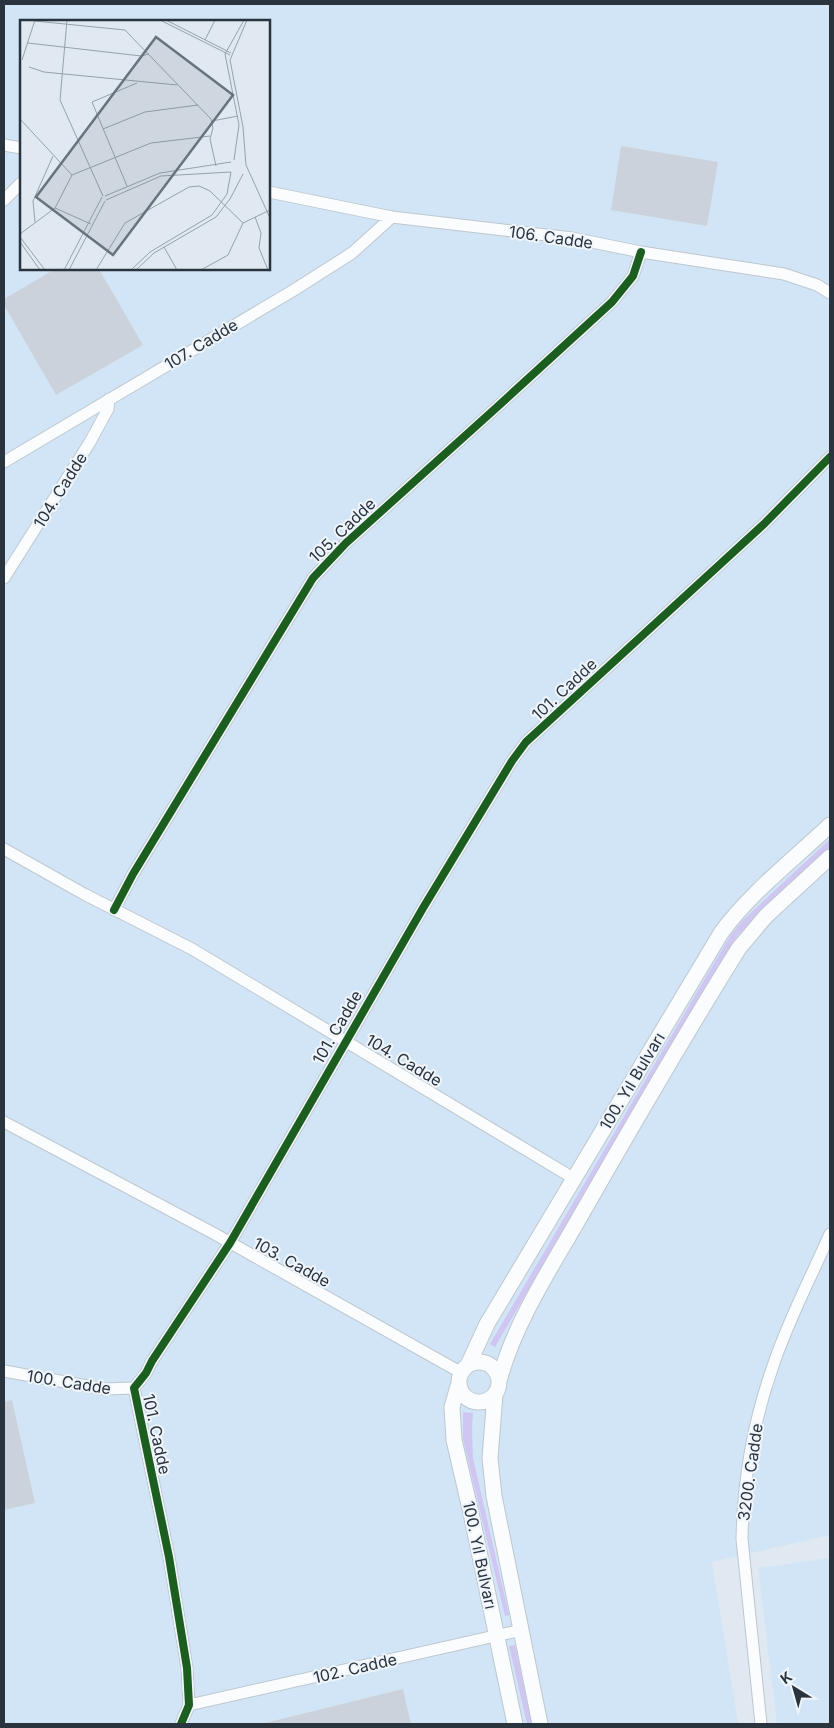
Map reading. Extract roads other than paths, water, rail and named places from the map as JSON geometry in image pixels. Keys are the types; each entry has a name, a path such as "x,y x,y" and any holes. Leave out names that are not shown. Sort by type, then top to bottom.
{"main road":[{"name":"100. Yıl Bulvarı","path":"515,1724 454,1440 452,1407 463,1374 487,1324 721,933 730,920 749,900 830,825"},
{"name":"100. Yıl Bulvarı","path":"540,1724 493,1488 490,1451 497,1387 514,1338 531,1304 730,962 750,933 766,916 830,857"},
{"path":"482,1362 494,1368 497,1387 491,1399 478,1402 465,1398 463,1374 482,1362"}],"street":[{"path":"4,145 20,148"},
{"path":"4,200 20,184"},
{"name":"106. Cadde","path":"270,192 392,217 572,238 641,252 784,274 829,289"},
{"name":"107. Cadde","path":"4,462 294,290 352,253 392,217"},
{"name":"105. Cadde","path":"114,910 133,874 313,578 346,543 612,302 633,276 641,252"},
{"name":"104. Cadde","path":"4,578 90,442 108,408 109,399"},
{"name":"101. Cadde","path":"181,1724 189,1706 187,1668 169,1557 134,1388 146,1373 230,1243 345,1041 512,761 526,742 764,524 830,458"},
{"name":"104. Cadde","path":"4,849 114,910 192,949 574,1178"},
{"name":"103. Cadde","path":"4,1122 230,1243 463,1374"},
{"name":"3200. Cadde","path":"762,1724 747,1600 742,1517 752,1445 774,1363 830,1234"},
{"name":"100. Cadde","path":"4,1371 104,1389 134,1388"},
{"name":"102. Cadde","path":"189,1706 522,1630"}]}
